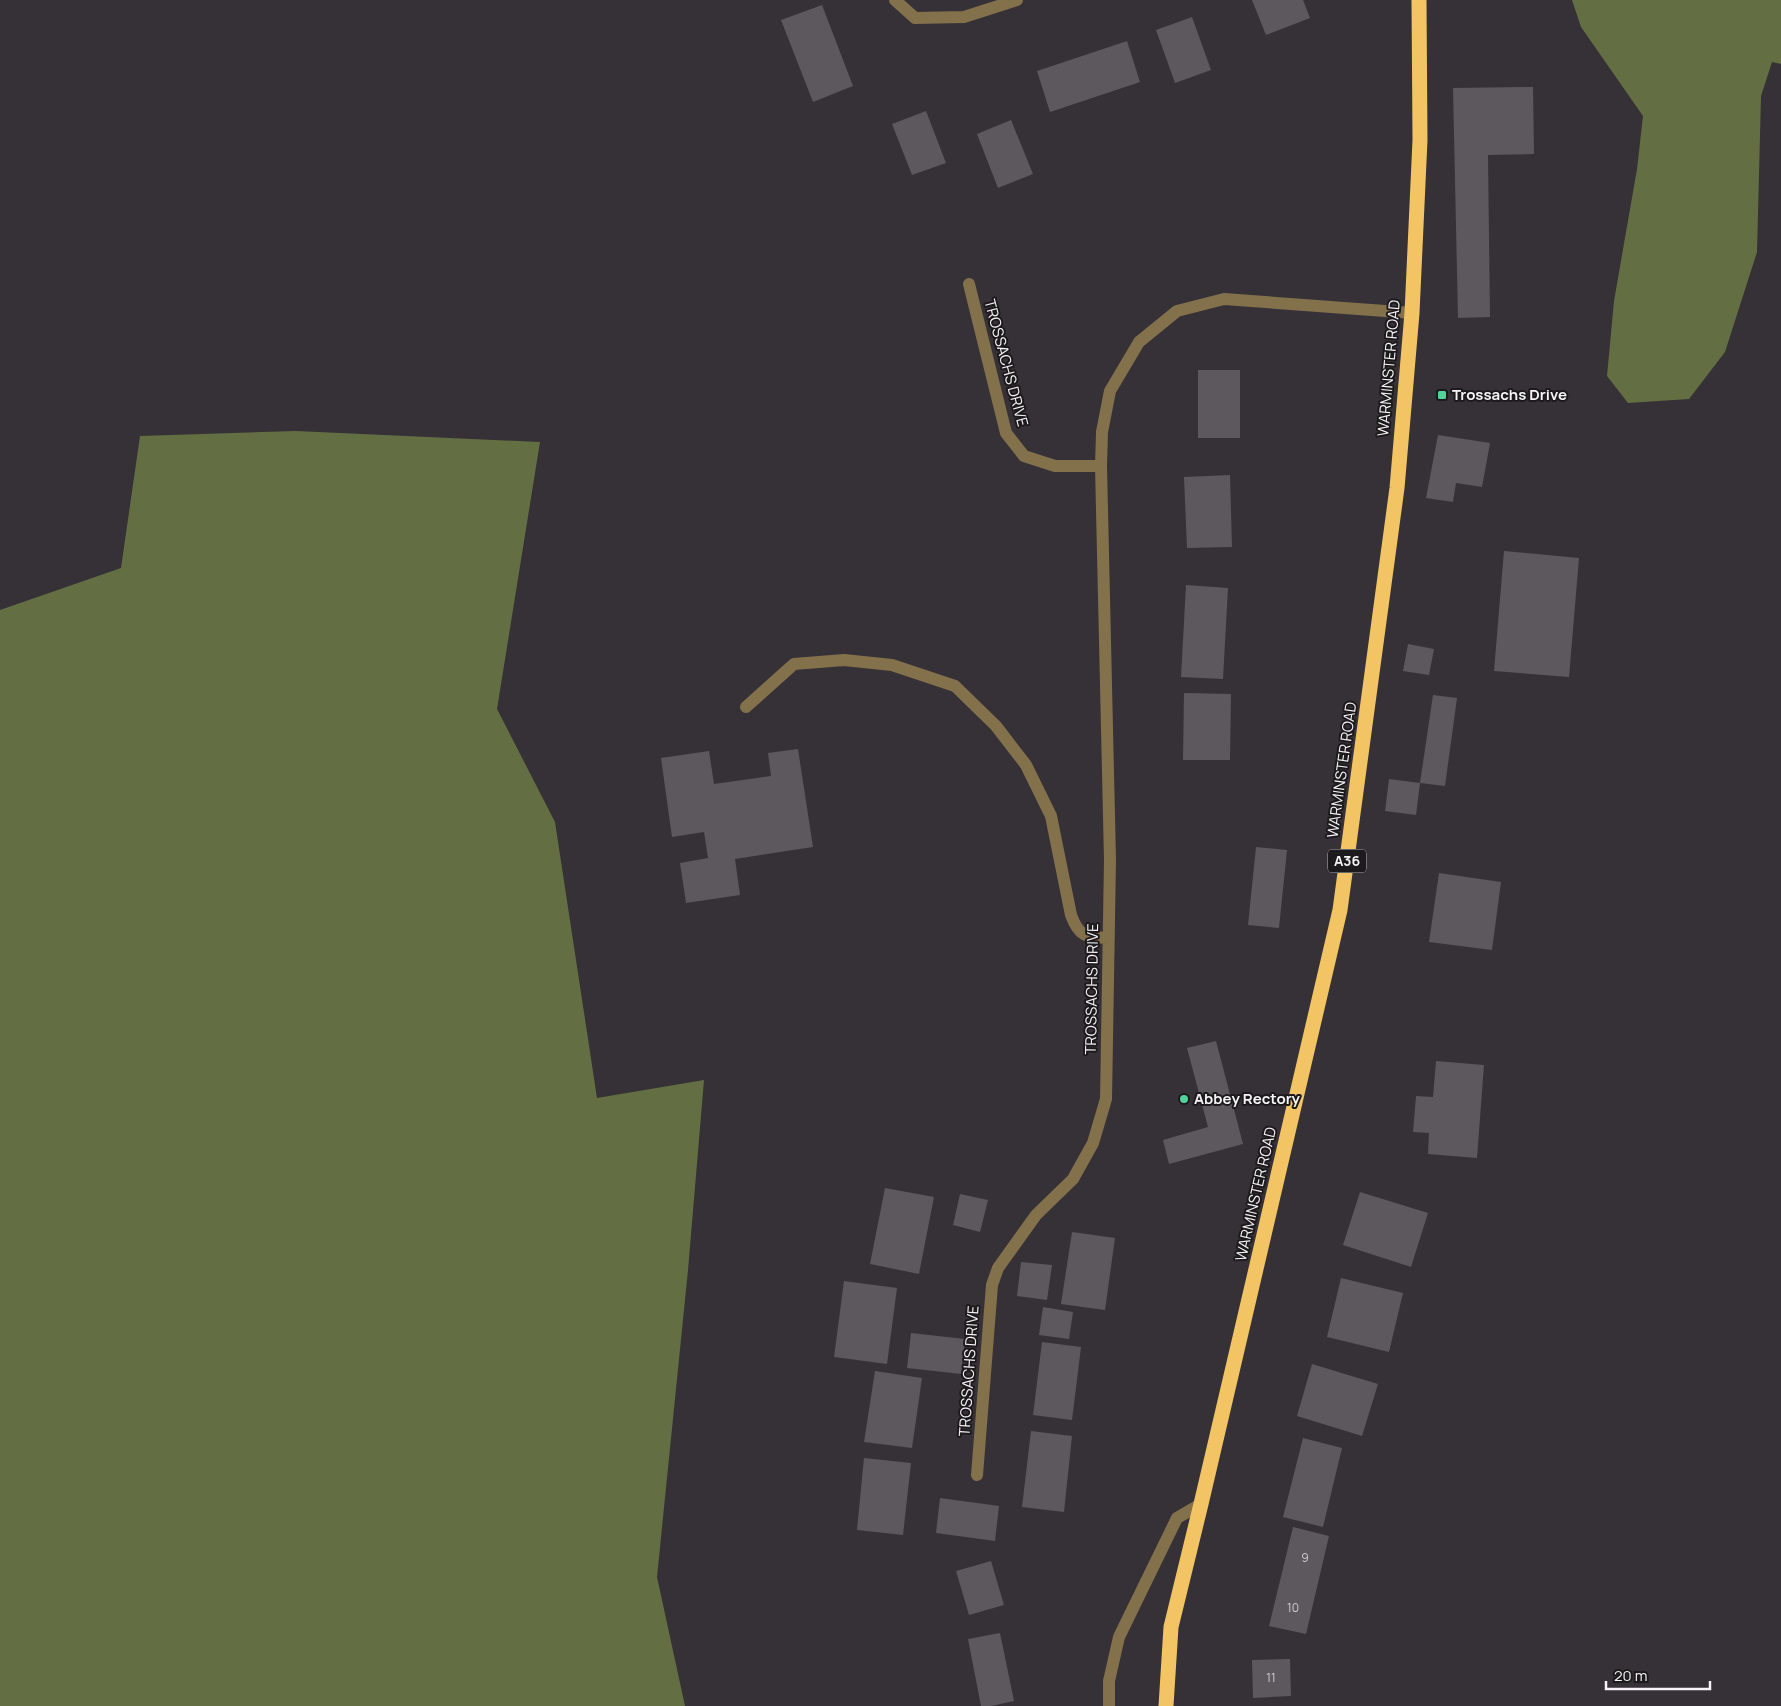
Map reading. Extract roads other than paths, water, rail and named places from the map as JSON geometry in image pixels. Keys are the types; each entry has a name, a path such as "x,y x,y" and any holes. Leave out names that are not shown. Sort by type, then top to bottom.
{"highway":[{"name":"WARMINSTER ROAD","path":"1166,1706 1171,1627 1340,910 1397,488 1412,313 1420,140 1419,0"}],"street":[{"path":"895,0 915,18 964,17 1017,0"},
{"name":"TROSSACHS DRIVE","path":"969,284 1006,433 1024,456 1055,466 1102,466"},
{"name":"TROSSACHS DRIVE","path":"978,1475 992,1285 998,1268 1008,1252 1036,1215 1073,1179 1093,1143 1106,1099 1110,860 1102,432 1110,390 1139,342 1177,311 1224,299 1412,313"},
{"path":"746,707 794,664 844,660 892,665 954,686 996,726 1026,765 1051,816 1074,924 1080,933 1088,937 1108,938"},
{"path":"1109,1706 1109,1681 1119,1637 1123,1628 1177,1518 1201,1504"}],"place":[{"name":"Trossachs Drive","path":"1442,395"},
{"name":"Abbey Rectory","path":"1184,1099"}]}
